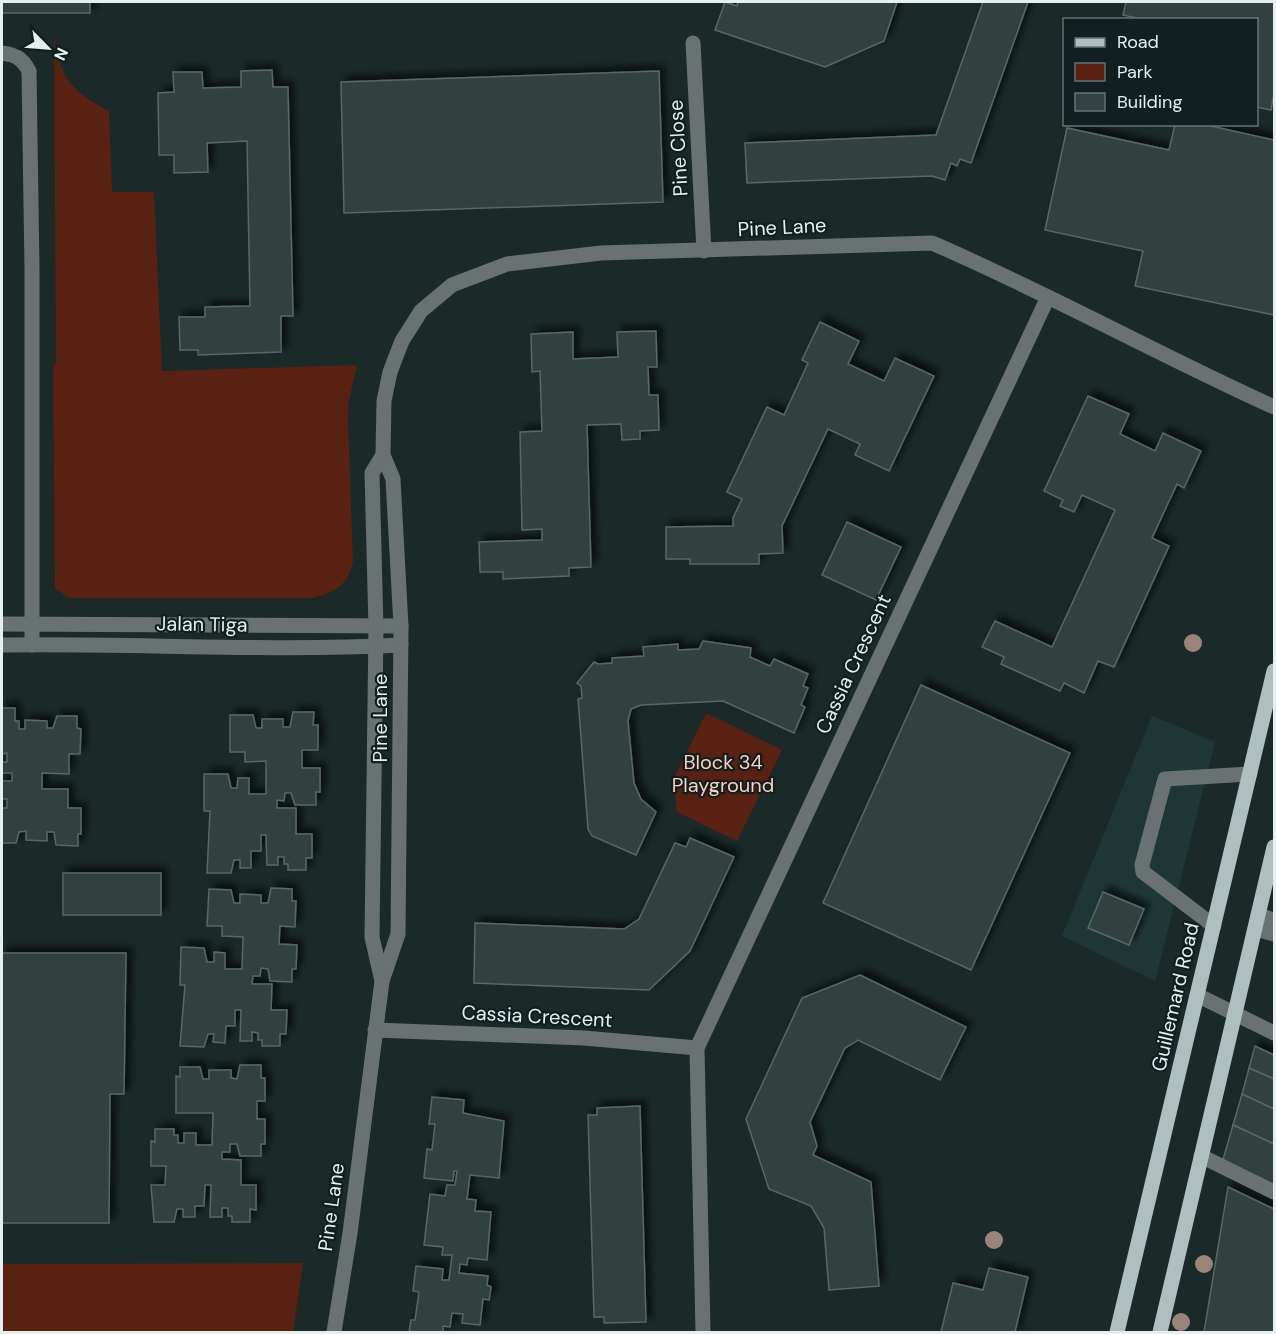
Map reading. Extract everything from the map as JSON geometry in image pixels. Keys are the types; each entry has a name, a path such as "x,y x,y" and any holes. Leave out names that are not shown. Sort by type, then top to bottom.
{"main road":[{"name":"Guillemard Road","path":"1117,1332 1275,671"},
{"path":"1160,1332 1275,847"}],"street":[{"name":"Pine Close","path":"693,43 704,252"},
{"path":"2,53 16,55 24,61 29,71 32,164 32,645"},
{"name":"Pine Lane","path":"334,1332 350,1233 382,981 398,934 401,626 393,479 383,455 384,400 390,372 402,341 421,311 452,285 507,264 601,253 704,252 932,243 1275,407"},
{"name":"Cassia Crescent","path":"703,1332 697,1048 1048,297"},
{"name":"Pine Lane","path":"382,981 372,937 376,627 372,473 383,455"},
{"name":"Jalan Tiga","path":"2,624 32,622 401,626"},
{"path":"139,623 139,644"},
{"name":"Jalan Tiga","path":"2,645 139,644 360,648 401,645"},
{"path":"1214,926 1143,872 1142,864 1165,779 1250,774"},
{"path":"1257,922 1275,920"},
{"path":"1257,922 1275,934"},
{"path":"1197,995 1275,1032"},
{"name":"Cassia Crescent","path":"375,1030 584,1038 697,1048"},
{"path":"1201,1156 1275,1192"}],"shaded area":[{"path":"1152,716 1215,742 1155,981 1062,936"}],"green space":[{"path":"54,38 60,64 70,83 86,98 109,111 112,192 154,192 162,371 357,365 349,401 348,418 353,562 344,582 334,590 313,598 69,598 55,588"},
{"name":"Block 34 Playground","path":"706,713 782,750 737,841 677,812 673,780"},
{"path":"303,1263 293,1332 2,1332 2,1264"}],"building":[{"path":"2,2 90,2 90,13 2,13"},
{"path":"725,2 737,6 738,2 897,2 884,41 825,67 715,30"},
{"path":"983,2 1028,2 971,163 960,159 957,166 951,163 945,180 932,176 747,183 745,143 936,135"},
{"path":"1126,2 1274,2 1274,93 1271,110 1258,107 1258,18 1136,18 1123,15"},
{"path":"272,70 273,87 288,87 293,316 281,316 281,352 198,355 198,350 180,350 179,317 205,317 205,307 250,306 247,141 207,143 208,172 174,173 174,155 159,155 158,93 174,92 173,72 202,72 203,88 241,87 241,71"},
{"path":"659,71 663,202 344,213 341,82"},
{"path":"1175,126 1211,126 1274,140 1274,315 1135,286 1143,251 1045,230 1067,128 1169,150"},
{"path":"820,322 859,341 848,364 884,381 895,358 934,376 889,471 855,455 860,444 828,429 782,526 783,553 759,554 759,564 690,564 690,559 666,559 666,527 733,526 733,518 742,499 727,492 767,407 784,415 808,363 802,360"},
{"path":"656,331 657,367 648,367 649,395 658,395 659,430 640,431 640,439 622,440 621,424 587,425 591,567 569,568 569,576 503,579 503,572 480,572 479,542 542,540 542,529 522,530 520,432 542,431 540,371 532,372 531,334 573,332 573,359 618,357 617,332"},
{"path":"1088,396 1129,414 1120,434 1155,451 1163,433 1201,451 1184,488 1177,484 1152,538 1169,546 1114,667 1098,661 1084,693 1064,683 1060,691 1001,664 1004,657 982,647 995,621 1052,647 1115,510 1082,495 1074,512 1060,506 1063,500 1044,491"},
{"path":"847,522 901,547 876,600 822,575"},
{"path":"703,641 751,648 750,657 770,666 774,659 808,674 803,686 808,688 801,705 805,707 794,733 723,701 641,705 631,709 628,721 634,783 641,799 656,812 636,855 592,836 588,829 578,699 582,698 581,686 577,683 594,662 612,663 612,658 644,656 643,647 678,644 678,650 699,649"},
{"path":"921,685 1070,753 971,970 823,903"},
{"path":"2,708 15,708 15,721 19,721 19,729 25,729 25,720 47,721 47,728 53,728 57,716 77,716 77,728 81,729 80,754 69,754 69,774 42,773 42,789 68,789 68,808 81,808 81,834 78,834 78,846 56,845 54,832 47,832 47,841 26,840 26,831 19,832 16,843 2,843 2,808 7,808 7,799 2,799 2,781 12,781 12,773 2,773 2,762 7,762 7,753 2,754"},
{"path":"293,712 314,712 313,725 318,725 318,750 302,750 302,768 320,768 320,792 316,792 316,805 295,805 291,793 285,793 284,801 277,800 277,808 296,808 296,834 312,834 312,858 306,858 306,870 288,870 288,864 284,864 284,857 278,857 278,865 267,865 266,835 261,835 261,851 251,851 251,868 240,868 240,860 234,860 231,873 207,873 210,811 204,811 204,774 228,774 231,788 237,788 238,778 249,778 249,794 266,794 266,761 245,762 245,752 230,752 230,715 253,715 256,728 262,728 262,719 283,719 283,727 290,727"},
{"path":"690,838 734,857 690,951 649,990 474,983 475,923 624,929 639,919 675,843 686,847"},
{"path":"63,873 161,873 161,915 63,915"},
{"path":"271,888 292,889 292,901 296,901 295,927 280,926 279,944 297,945 296,969 292,969 292,982 270,981 268,969 261,968 260,976 253,976 252,984 272,984 271,1010 287,1010 286,1034 280,1034 280,1046 262,1046 262,1040 258,1040 258,1033 252,1032 252,1041 240,1041 241,1010 235,1010 235,1026 226,1026 225,1043 213,1042 214,1034 208,1034 204,1047 180,1046 185,985 180,985 181,947 204,948 207,962 214,962 214,952 225,953 225,969 242,969 243,937 222,936 222,926 207,926 209,889 231,890 234,903 240,903 240,894 261,895 261,903 268,903"},
{"path":"1103,892 1144,909 1129,945 1088,928"},
{"path":"2,953 126,953 124,1094 110,1094 109,1223 2,1223"},
{"path":"860,975 966,1027 940,1080 858,1040 845,1048 810,1122 817,1146 813,1155 871,1182 879,1286 829,1290 824,1228 811,1206 769,1189 746,1119 802,998"},
{"path":"1255,1046 1274,1055 1274,1079 1249,1068"},
{"path":"240,1065 261,1065 261,1078 265,1078 265,1101 257,1101 257,1119 265,1119 265,1144 261,1144 261,1156 240,1156 237,1144 230,1144 230,1152 222,1152 222,1159 241,1160 241,1185 256,1185 256,1210 250,1209 250,1222 232,1222 232,1216 228,1216 228,1208 222,1208 222,1217 210,1217 211,1185 205,1185 204,1206 195,1206 195,1217 183,1217 183,1209 177,1209 174,1222 154,1222 151,1185 165,1185 166,1166 151,1166 151,1141 155,1142 155,1129 174,1129 174,1135 178,1135 178,1143 184,1143 184,1133 196,1133 196,1145 212,1145 213,1113 176,1113 176,1076 180,1077 180,1067 200,1067 203,1079 209,1079 209,1070 231,1070 231,1078 237,1079"},
{"path":"1249,1068 1274,1079 1274,1109 1242,1094"},
{"path":"1242,1094 1274,1109 1274,1144 1233,1125"},
{"path":"432,1097 464,1100 463,1113 504,1121 499,1178 470,1175 467,1199 476,1200 475,1211 491,1212 487,1260 468,1258 467,1265 460,1264 459,1273 488,1276 487,1285 491,1287 489,1300 483,1299 480,1325 462,1323 463,1314 452,1313 450,1327 443,1326 443,1332 409,1332 411,1320 415,1320 419,1292 413,1291 416,1266 443,1269 442,1280 449,1280 452,1255 442,1255 443,1247 424,1245 430,1194 445,1196 447,1185 455,1185 457,1171 454,1171 453,1181 424,1178 427,1149 432,1150 435,1124 429,1124"},
{"path":"640,1106 646,1322 604,1323 604,1317 594,1317 588,1115 597,1115 597,1108"},
{"path":"1233,1125 1274,1144 1274,1188 1222,1163"},
{"path":"1228,1187 1274,1209 1274,1332 1204,1332"},
{"path":"989,1268 1028,1277 1015,1332 941,1332 953,1283 983,1290"}]}
